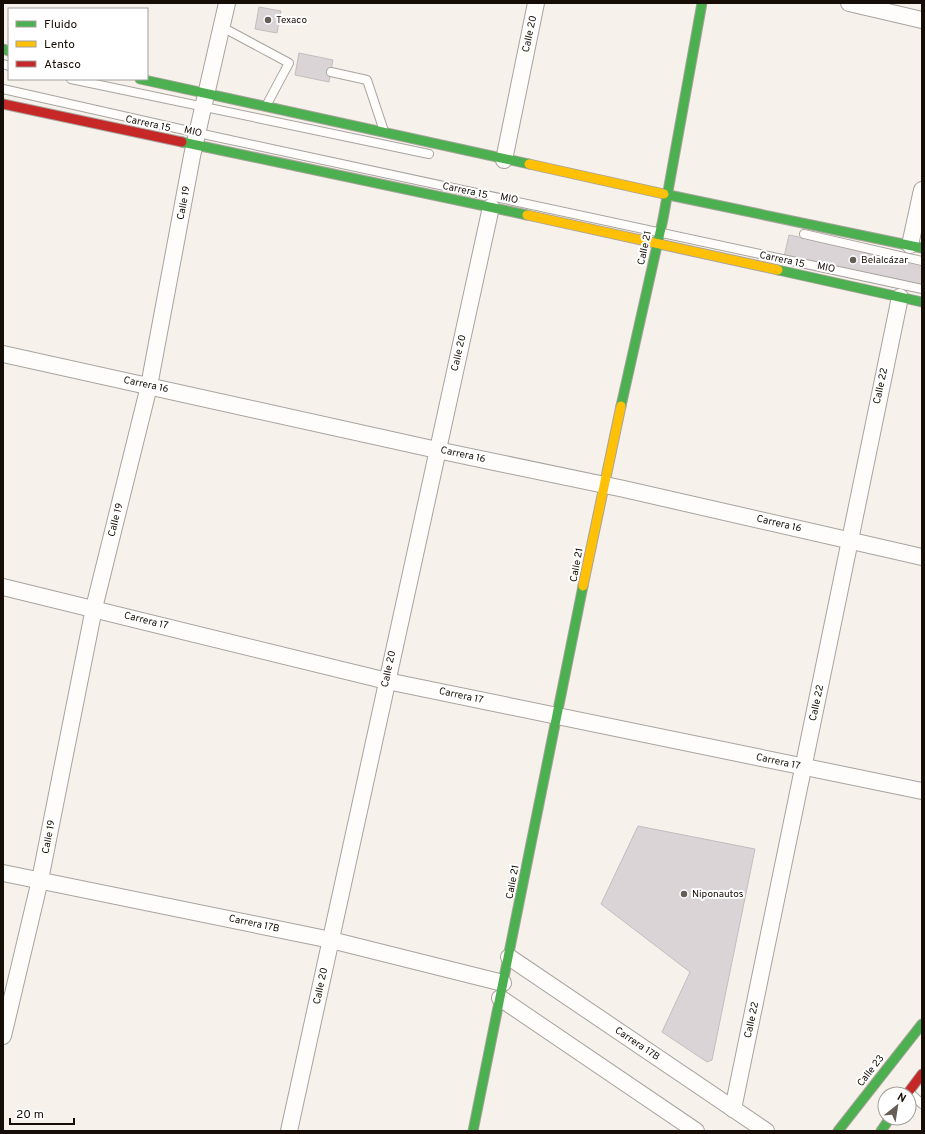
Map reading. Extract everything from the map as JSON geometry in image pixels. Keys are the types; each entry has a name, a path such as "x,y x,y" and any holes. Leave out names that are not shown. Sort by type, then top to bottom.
{"main road":[{"name":"Calle 21","path":"473,1131 604,484 666,199 702,3"},
{"path":"143,80 206,101 265,107 384,132 666,199 916,246"},
{"name":"Carrera 15","path":"3,104 196,139 656,245 922,302"},
{"name":"Calle 23","path":"838,1131 922,1024"},
{"path":"913,1086 922,1074"}],"street":[{"name":"Calle 19","path":"3,1036 40,880 94,608 149,386 196,139 206,101 227,3"},
{"name":"Calle 20","path":"504,160 536,3"},
{"path":"850,3 922,20"},
{"path":"916,246 922,190"},
{"name":"Calle 20","path":"289,1131 491,207"},
{"name":"Calle 22","path":"733,1109 900,297"},
{"name":"Carrera 16","path":"3,354 438,450 604,484 922,557"},
{"name":"Carrera 17","path":"3,587 94,608 387,681 922,791"},
{"name":"Carrera 17B","path":"3,873 331,940 502,990 696,1131"},
{"name":"Carrera 17B","path":"508,957 766,1131"}],"lane":[{"path":"222,27 293,63 265,107"},
{"path":"331,72 367,80 384,132"},
{"path":"77,80 206,101 441,156"},
{"name":"MIO","path":"3,89 196,139 659,232 922,289"},
{"path":"597,188 666,199 698,210"},
{"path":"799,233 922,261"}],"building":[{"path":"259,7 281,11 277,33 255,29"},
{"path":"299,53 333,60 329,82 295,75"},
{"name":"Belalcázar","path":"789,235 922,262 922,285 784,257"},
{"path":"638,826 755,849 712,1060 707,1062 662,1032 690,972 601,904"}],"traffic: fast":[{"path":"621,406 663,219 702,3"},
{"path":"3,49 8,51"},
{"path":"145,80 529,164"},
{"path":"182,142 527,215"},
{"path":"664,194 922,248"},
{"path":"778,270 922,302"},
{"path":"473,1131 583,586"},
{"path":"838,1131 922,1024"},
{"path":"881,1131 884,1126"}],"traffic: slow":[{"path":"529,164 664,194"},
{"path":"527,215 778,270"},
{"path":"583,586 621,406"}],"traffic: jam":[{"path":"3,104 182,142"},
{"path":"913,1086 922,1074"}],"place":[{"name":"Texaco","path":"268,20"},
{"name":"Belalcázar","path":"853,260"},
{"name":"Niponautos","path":"684,894"}]}
